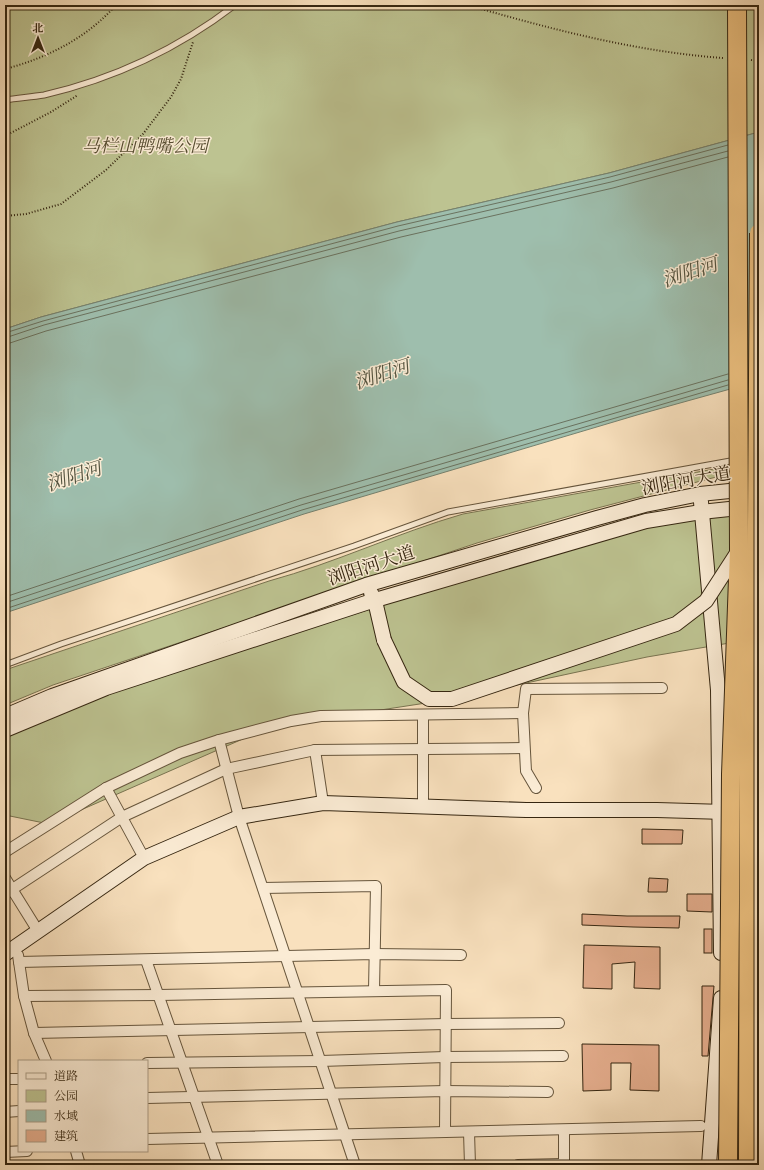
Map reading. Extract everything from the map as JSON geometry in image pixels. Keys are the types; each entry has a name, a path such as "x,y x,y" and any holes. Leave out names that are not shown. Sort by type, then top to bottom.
{"highway":[{"path":"728,1165 731,774 739,550 737,5"},
{"path":"748,1165 749,723 758,528 759,233"}],"main road":[{"name":"浏阳河大道","path":"5,716 52,696 366,585 597,518 645,506 700,494 759,488"},
{"path":"700,494 718,690 722,998 709,1165"},
{"name":"浏阳河大道","path":"5,730 106,688 375,601 646,521 701,512 759,506"},
{"path":"366,585 375,601 384,640 404,682 429,699 452,699 676,624 706,601 739,550"},
{"path":"10,950 144,858 239,817 323,803 526,810 657,810 759,813"}],"street":[{"path":"536,788 526,771 523,712 526,689 662,688"},
{"path":"5,852 106,788 180,753 219,740 291,721 321,716 523,712"},
{"path":"423,715 423,806"},
{"path":"219,740 239,817 355,1165"},
{"path":"9,892 122,817 226,769 315,750 524,748"},
{"path":"315,750 323,803"},
{"path":"106,788 144,858"},
{"path":"5,878 9,892 38,931"},
{"path":"263,888 376,886 374,990"},
{"path":"10,950 19,962 24,996 34,1033 46,1060"},
{"path":"19,962 374,954 461,955"},
{"path":"146,960 218,1165"},
{"path":"24,996 446,990 444,1132"},
{"path":"34,1033 559,1023"},
{"path":"148,1063 563,1056"},
{"path":"5,1079 18,1079"},
{"path":"148,1098 445,1091 548,1092"},
{"path":"5,1112 18,1111"},
{"path":"148,1139 701,1126"},
{"path":"518,1165 564,1165 564,1130"},
{"path":"469,1132 470,1165"},
{"path":"5,1152 18,1151"},
{"path":"76,1152 80,1165"}],"lane":[{"path":"5,100 44,95 108,76 149,58 197,32 235,5"},
{"path":"751,458 759,456"},
{"path":"5,665 61,644 354,546 448,512 743,459"}],"path":[{"path":"5,69 25,64 61,48 86,33 116,5"},
{"path":"470,5 552,29 648,48 703,57 724,58"},
{"path":"5,216 26,214 61,204 106,170 143,134 171,97 181,79 197,32"},
{"path":"745,60 759,61"},
{"path":"5,136 51,112 83,92"}],"green space":[{"name":"马栏山鸭嘴公园","path":"5,5 759,5 759,132 609,173 397,222 41,317 5,329"},
{"path":"759,461 759,474 720,476 590,510 477,543 53,685 5,705 5,670 269,581 318,566 438,522 463,514"},
{"path":"759,513 759,638 647,657 452,699 270,727 49,824 5,815 5,737 60,708 646,521"}],"water":[{"name":"浏阳河","path":"759,132 759,381 637,415 304,514 5,613 5,329 41,317 397,222 609,173"}],"building":[{"path":"642,829 683,830 682,844 642,844"},
{"path":"649,878 668,879 667,892 648,892"},
{"path":"687,894 712,894 712,912 687,911"},
{"path":"582,914 680,916 679,928 582,925"},
{"path":"704,929 712,929 712,953 704,953"},
{"path":"584,945 660,947 660,989 634,988 635,962 612,964 612,989 583,988"},
{"path":"702,986 714,986 708,1056 702,1056"},
{"path":"582,1044 659,1045 659,1091 630,1090 631,1063 611,1063 611,1090 583,1091"}]}
